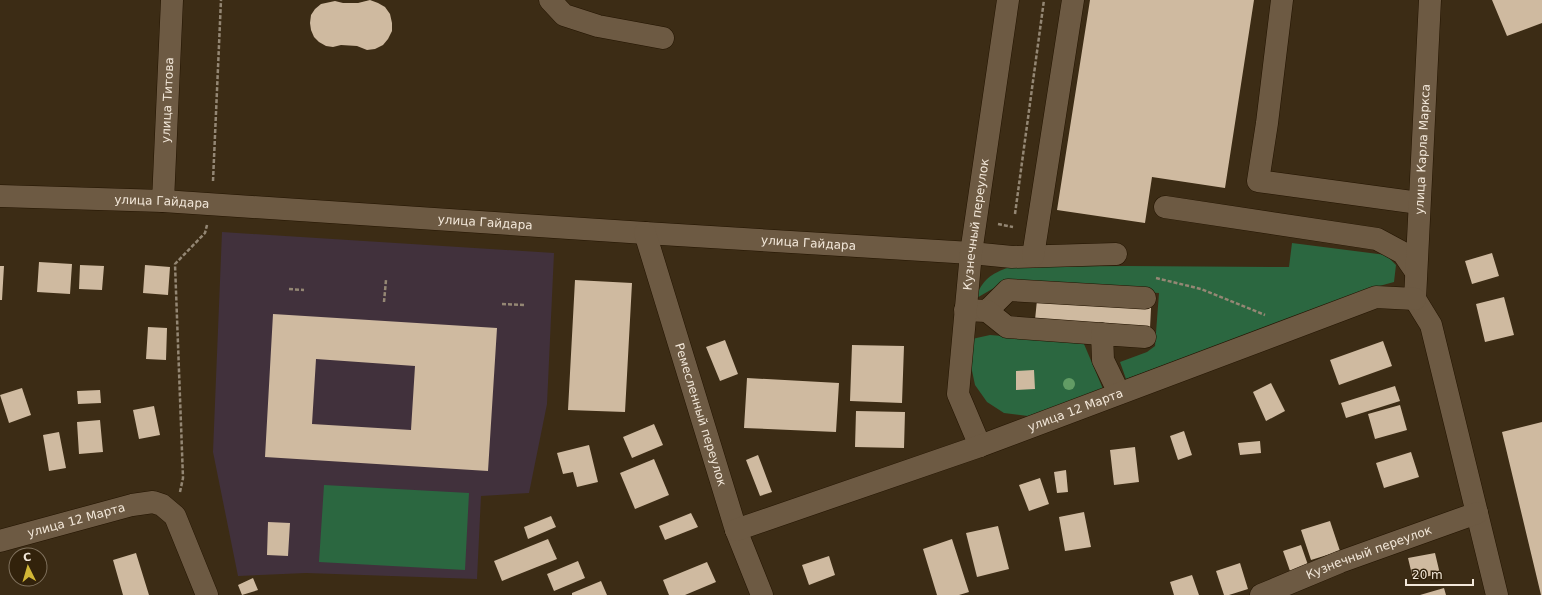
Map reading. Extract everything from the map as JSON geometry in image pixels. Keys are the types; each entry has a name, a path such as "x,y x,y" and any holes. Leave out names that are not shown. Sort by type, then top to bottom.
{"street":[{"name":"улица Титова","path":"163,201 172,0"},
{"path":"550,0 564,15 584,22 663,38"},
{"name":"Кузнечный переулок","path":"980,446 958,394 970,253 1008,0"},
{"path":"1022,257 1073,0"},
{"path":"1282,0 1258,181 1419,203"},
{"name":"улица Карла Маркса","path":"1415,299 1430,0"},
{"name":"улица Гайдара","path":"0,196 163,201 1022,257 1116,254"},
{"path":"1165,207 1377,238 1402,253 1416,272"},
{"name":"Ремесленный переулок","path":"645,233 736,530 762,595"},
{"path":"987,311 1008,290 1146,298"},
{"name":"улица 12 Марта","path":"736,530 980,446 1376,297 1415,299"},
{"path":"1415,299 1431,325 1496,595"},
{"path":"965,310 987,311 1007,327 1145,337"},
{"path":"1102,334 1103,360 1119,393"},
{"name":"улица 12 Марта","path":"0,541 132,505 153,502 162,505 175,516"},
{"name":"Кузнечный переулок","path":"1261,595 1340,562 1477,513"},
{"path":"175,516 207,595"}],"path":[{"path":"175,516 183,478 175,264 205,233 212,204 221,0"},
{"path":"1014,219 1044,0"},
{"path":"994,224 1013,227 1011,244 1022,257"},
{"path":"1149,276 1201,289 1295,327"},
{"path":"384,302 386,280"},
{"path":"289,289 304,290"},
{"path":"502,304 525,305"}],"shaded area":[{"path":"222,232 554,253 547,404 529,493 481,496 477,579 306,573 238,576 213,452"}],"green space":[{"path":"1292,243 1386,255 1396,265 1394,282 1372,288 1126,379 1120,362 1147,352 1155,346 1159,293 1024,284 999,285 975,299 984,282 988,278 997,272 1010,267 1289,267"},
{"path":"990,335 1084,344 1103,389 1028,416 1004,413 987,402 975,385 971,366 972,339"},
{"path":"324,485 469,493 465,570 319,562"}],"building":[{"path":"370,0 385,7 390,14 392,31 383,45 375,49 367,50 357,46 341,45 333,47 326,46 314,37 310,23 311,15 321,4 335,1 343,3 358,3"},
{"path":"1090,0 1254,0 1225,188 1152,177 1145,223 1057,210"},
{"path":"1492,0 1542,0 1542,23 1507,36"},
{"path":"1492,253 1499,276 1472,284 1465,261"},
{"path":"39,262 72,264 70,294 37,292"},
{"path":"80,265 104,266 102,290 79,289"},
{"path":"145,265 170,267 168,295 143,293"},
{"path":"0,266 4,266 2,300 0,300"},
{"path":"575,280 632,283 625,412 568,410"},
{"path":"1504,297 1514,335 1485,342 1476,304"},
{"path":"1037,300 1151,308 1150,328 1035,320"},
{"path":"273,314 497,328 488,471 265,457","holes":["316,359 415,366 411,430 312,424"]},
{"path":"148,327 167,328 166,360 146,359"},
{"path":"725,340 738,374 720,381 706,347"},
{"path":"1383,341 1392,366 1339,385 1330,360"},
{"path":"852,345 904,346 902,403 850,401"},
{"path":"1034,370 1035,389 1016,390 1016,371"},
{"path":"747,378 839,383 836,432 744,428"},
{"path":"1271,383 1285,411 1266,421 1253,392"},
{"path":"1395,386 1400,401 1346,418 1341,403"},
{"path":"22,388 31,415 9,423 0,395"},
{"path":"100,390 101,403 78,404 77,391"},
{"path":"1400,405 1407,430 1375,439 1368,414"},
{"path":"154,406 160,435 139,439 133,410"},
{"path":"856,411 905,412 904,448 855,447"},
{"path":"100,420 103,452 79,454 77,422"},
{"path":"1542,422 1542,595 1541,595 1502,432"},
{"path":"654,424 663,445 632,458 623,437"},
{"path":"1184,431 1192,455 1178,460 1170,436"},
{"path":"59,432 66,468 49,471 43,435"},
{"path":"1260,441 1261,453 1240,455 1238,443"},
{"path":"589,445 598,482 577,487 573,472 563,474 557,453"},
{"path":"1135,447 1139,482 1114,485 1110,450"},
{"path":"1411,452 1419,477 1384,488 1376,463"},
{"path":"758,455 772,492 760,496 746,460"},
{"path":"654,459 669,495 635,509 620,473"},
{"path":"1066,470 1068,492 1057,493 1054,472"},
{"path":"1040,478 1049,504 1029,511 1019,485"},
{"path":"1084,512 1091,547 1065,551 1059,517"},
{"path":"691,513 698,527 665,540 659,526"},
{"path":"551,516 556,527 528,539 524,527"},
{"path":"1330,521 1340,551 1311,560 1301,530"},
{"path":"268,522 290,523 288,556 267,555"},
{"path":"998,526 1009,569 977,577 966,533"},
{"path":"548,539 557,559 502,581 494,561"},
{"path":"952,539 969,592 959,595 937,595 923,549"},
{"path":"1301,545 1308,565 1290,571 1283,551"},
{"path":"136,553 149,595 123,595 113,560"},
{"path":"1435,553 1440,574 1413,579 1408,558"},
{"path":"829,556 835,575 809,585 802,565"},
{"path":"578,561 585,578 554,591 547,574"},
{"path":"707,562 716,582 685,595 669,595 663,580"},
{"path":"1240,563 1248,589 1229,595 1224,595 1216,571"},
{"path":"1192,575 1199,595 1174,595 1170,582"},
{"path":"253,578 258,590 242,595 238,585"},
{"path":"601,581 607,595 572,595 572,593"},
{"path":"1444,588 1446,595 1420,595"}]}
